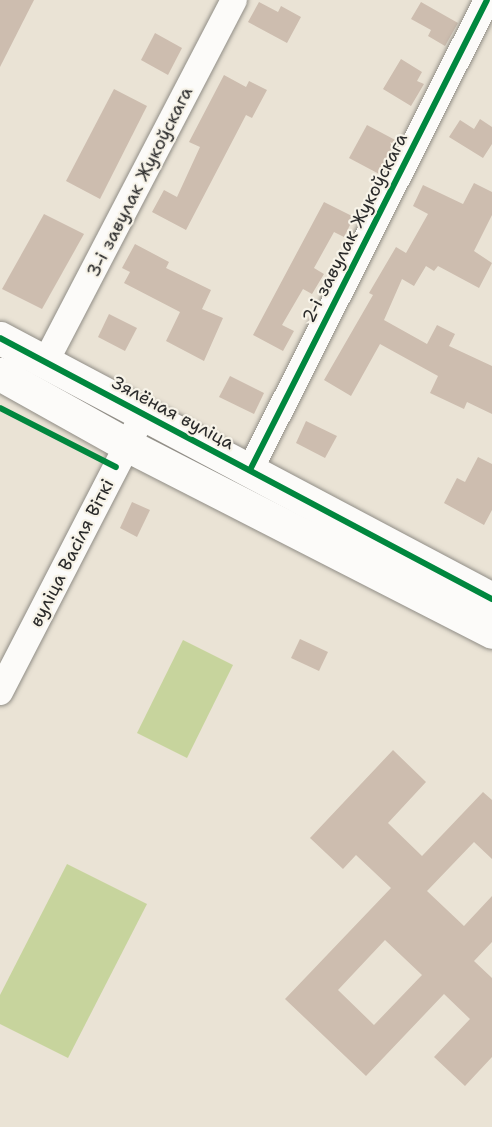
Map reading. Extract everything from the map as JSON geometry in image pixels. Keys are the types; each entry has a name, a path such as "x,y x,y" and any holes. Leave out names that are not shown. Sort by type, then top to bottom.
{"street":[{"name":"3-і завулак Жукоўскага","path":"45,363 234,0"},
{"name":"2-і завулак Жукоўскага","path":"250,470 487,0"},
{"name":"Зялёная вуліца","path":"0,338 492,598"},
{"path":"0,375 127,445 492,632"},
{"name":"вуліца Васіля Віткі","path":"0,692 143,415"}],"green space":[{"path":"183,640 233,665 187,758 137,733"},
{"path":"67,864 147,904 68,1058 0,1024 0,995"}],"building":[{"path":"0,0 34,0 0,67"},
{"path":"259,2 278,12 281,6 301,17 287,43 248,22"},
{"path":"421,2 458,23 445,46 428,36 431,30 411,19"},
{"path":"155,33 182,48 168,75 141,60"},
{"path":"401,59 422,72 417,81 424,84 411,106 383,89"},
{"path":"224,75 246,87 249,81 267,90 252,118 246,115 186,230 152,212 164,190 177,197 200,147 189,142"},
{"path":"114,89 147,106 100,199 66,181"},
{"path":"480,119 492,127 492,144 483,158 449,137 460,120 474,129"},
{"path":"367,125 399,142 381,175 349,158"},
{"path":"474,183 492,192 492,215 474,251 492,263 479,288 438,266 434,271 426,266 414,286 402,279 384,320 427,344 437,325 455,334 449,346 492,366 492,414 467,402 464,409 430,393 438,376 380,344 351,396 324,380 373,295 369,293 396,247 406,253 428,214 413,206 423,185 463,204"},
{"path":"324,202 354,217 344,237 334,232 314,268 324,274 312,294 303,289 282,325 294,331 283,351 253,335"},
{"path":"44,214 84,234 42,309 2,289"},
{"path":"135,244 169,262 166,268 211,290 202,309 223,318 204,361 166,341 180,312 124,283 130,272 122,268"},
{"path":"109,314 137,328 125,351 98,337"},
{"path":"230,376 264,393 254,414 219,397"},
{"path":"306,421 337,436 325,458 296,443"},
{"path":"478,457 492,464 492,510 484,525 444,503 457,478 465,482"},
{"path":"132,502 150,510 137,537 120,528"},
{"path":"300,639 328,652 319,671 291,658"},
{"path":"393,750 426,782 388,823 422,856 483,792 492,800 492,859 474,842 427,891 464,926 492,896 492,942 474,961 492,978 492,1057 465,1086 434,1057 470,1019 444,994 366,1076 285,999 391,888 356,855 343,869 310,838","holes":["385,940 422,975 374,1025 338,990"]}],"cycle path":[{"path":"250,470 487,0"},
{"path":"0,338 492,599"},
{"path":"0,408 116,467"}]}
